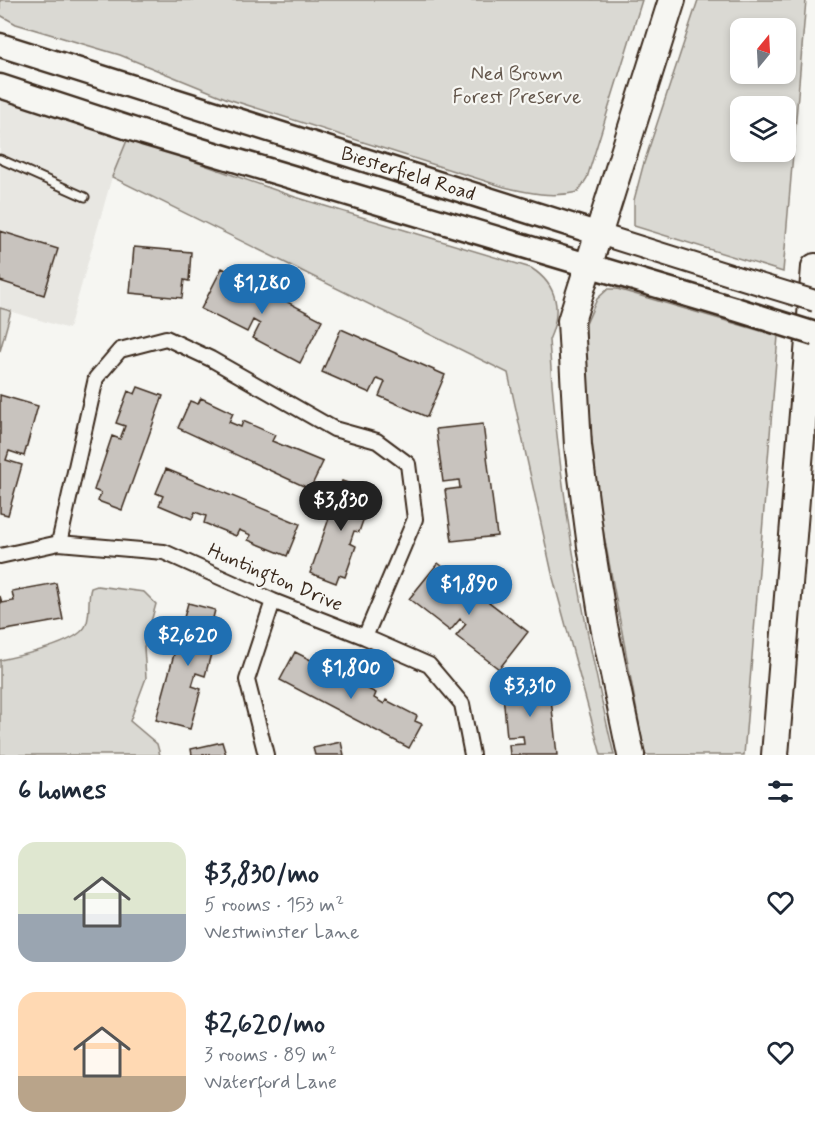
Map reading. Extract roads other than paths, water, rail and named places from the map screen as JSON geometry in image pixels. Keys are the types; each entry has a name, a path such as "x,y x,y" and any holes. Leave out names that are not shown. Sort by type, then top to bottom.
{"highway":[{"path":"631,755 604,626 578,446 571,321 672,0"},
{"path":"775,755 815,267"}],"main road":[{"name":"Biesterfield Road","path":"0,45 815,301"},
{"name":"Biesterfield Road","path":"0,86 167,140 588,264 815,334"}],"street":[{"path":"59,543 96,378 120,350 166,338 212,359 334,429 377,441 408,464 415,519 365,636"},
{"name":"Huntington Drive","path":"0,556 59,543 164,552 273,601 365,636 429,665 462,704 472,755"},
{"path":"266,755 247,680 273,601"}],"lane":[{"path":"0,159 85,197"}],"park label":[{"name":"Ned Brown Forest Preserve","path":"517,86"}]}
